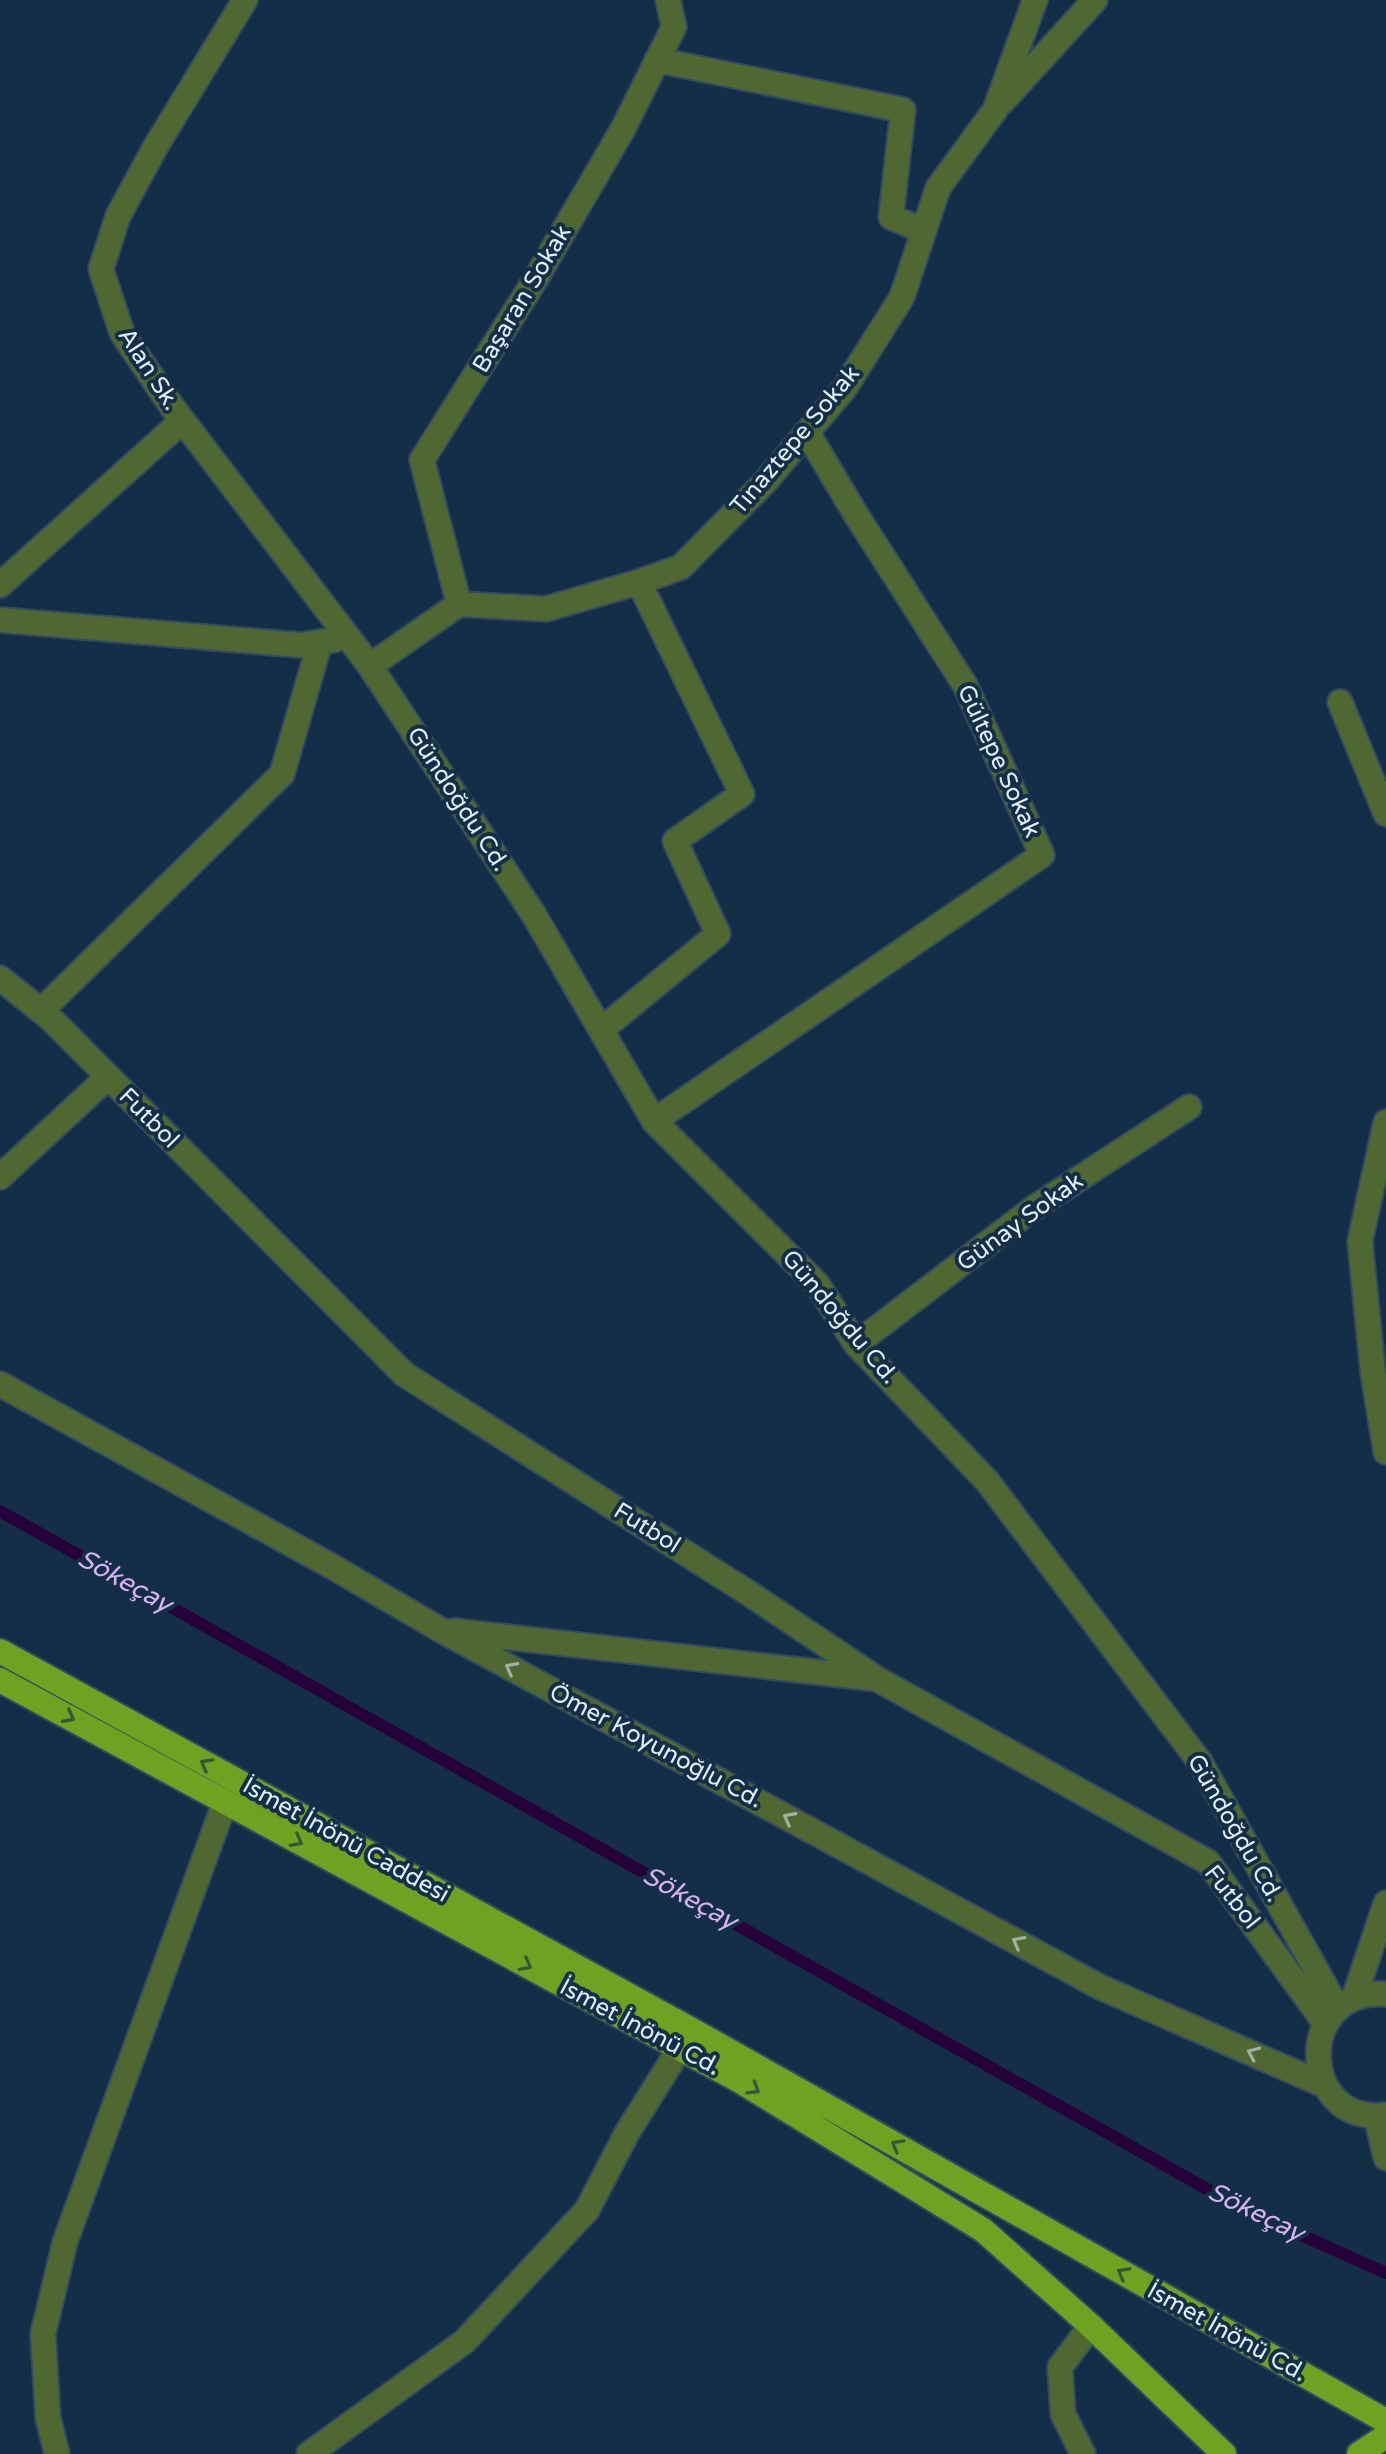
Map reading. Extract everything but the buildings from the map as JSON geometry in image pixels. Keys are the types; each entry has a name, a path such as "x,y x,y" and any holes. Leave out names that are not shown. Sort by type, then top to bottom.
{"main road":[{"name":"İsmet İnönü Caddesi","path":"0,1651 686,2039"},
{"name":"İsmet İnönü Cd.","path":"0,1680 225,1802 686,2039 1386,2421"},
{"name":"İsmet İnönü Cd.","path":"686,2039 740,2081 983,2230 1091,2326 1224,2454"},
{"path":"1359,2454 1386,2436"}],"street":[{"name":"Alan Sk.","path":"245,0 148,160 118,216 101,269 122,333 182,421 370,666"},
{"name":"Başaran Sokak","path":"459,604 422,460 535,280 623,129 674,27 668,0"},
{"name":"Tınaztepe Sokak","path":"459,604 546,609 681,567 765,482 844,389 902,297 938,188 995,110 1035,0"},
{"path":"995,110 1095,0"},
{"path":"657,60 903,110 891,217 924,231"},
{"path":"0,585 182,421"},
{"name":"Gültepe Sokak","path":"654,1121 1042,855 965,685 807,432"},
{"path":"601,1030 718,934 675,841 742,794 639,582"},
{"path":"370,666 459,604"},
{"path":"0,620 300,645 348,637"},
{"path":"41,1011 282,774 320,642"},
{"name":"Gündoğdu Cd.","path":"370,666 534,915 654,1121 817,1284 856,1344 987,1481 1200,1762 1339,2010"},
{"path":"1340,702 1386,814"},
{"name":"Futbol","path":"0,978 41,1011 404,1374 737,1585 877,1679 1208,1862 1339,2010"},
{"path":"0,1177 108,1077"},
{"name":"Günay Sokak","path":"856,1344 1034,1208 1189,1107"},
{"path":"1386,1122 1360,1241 1373,1373 1386,1452"},
{"name":"Ömer Koyunoğlu Cd.","path":"0,1384 333,1567 439,1629 1100,1987 1324,2085 1337,2101 1355,2112 1381,2115"},
{"path":"439,1629 877,1679"},
{"path":"57,2454 48,2418 43,2334 65,2242 225,1802"},
{"path":"1324,2085 1317,2065 1318,2044 1339,2010 1386,1903"},
{"path":"1339,2010 1373,1993 1386,1994"},
{"path":"309,2454 465,2341 587,2210 627,2133 686,2039"},
{"path":"1381,2115 1386,2158"},
{"path":"1083,2454 1063,2414 1060,2367 1091,2326"}],"waterway":[{"name":"Sökeçay","path":"0,1511 1239,2207 1386,2273"}]}
